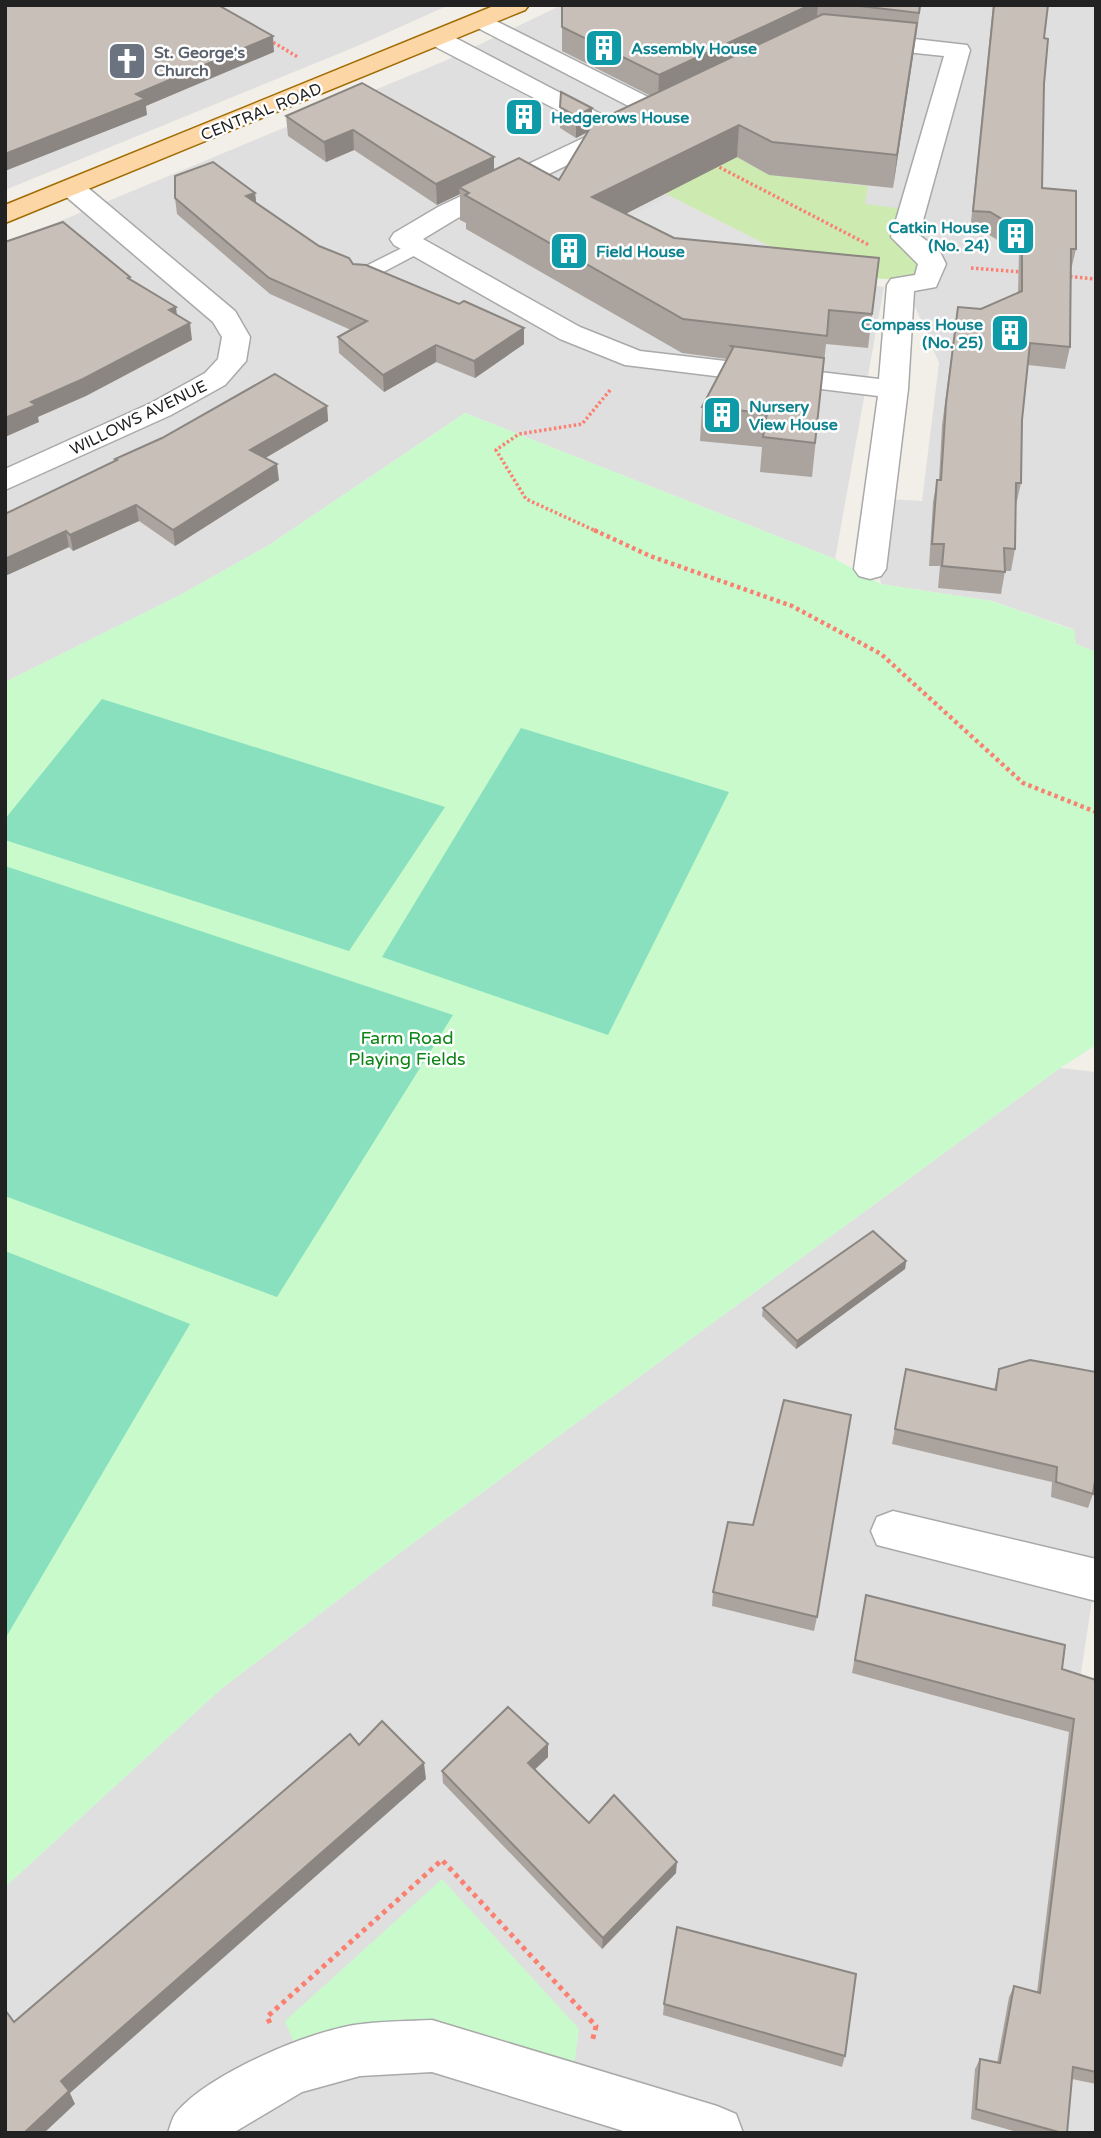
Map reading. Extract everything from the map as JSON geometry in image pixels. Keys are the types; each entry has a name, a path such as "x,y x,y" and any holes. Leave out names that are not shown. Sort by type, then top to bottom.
{"main road":[{"name":"CENTRAL ROAD","path":"5,215 482,22 517,5"}],"street":[{"path":"482,22 657,111"},
{"path":"870,569 893,389 901,285 926,281 932,264 929,256 905,237 958,50 817,35 742,63 657,111 447,213 404,239 570,333 635,359 893,389"},
{"path":"439,39 617,130"},
{"name":"WILLOWS AVENUE","path":"5,481 161,409 215,379 232,361 236,337 225,317 72,188"},
{"path":"893,1531 1096,1580"},
{"path":"194,2133 219,2110 292,2068 360,2050 432,2046 717,2133"}],"lane":[{"path":"363,275 418,246"}],"path":[{"path":"267,39 338,80"},
{"path":"706,160 901,261 1028,273"},
{"path":"1055,275 1096,279"},
{"path":"635,359 582,424 519,434 496,450 526,499 650,556 792,606 881,654 1023,783 1096,812"},
{"path":"292,2068 267,2017 442,1860 596,2026 582,2091"}],"shaded area":[{"path":"5,5 449,5 360,45 5,190"},
{"path":"562,5 951,53 936,92 896,243 871,285 884,287 835,559 465,413 269,545 180,595 5,682 5,244 447,60"},
{"path":"753,5 1096,5 1096,652 1076,644 1073,629 992,601 881,584 877,561 888,499 922,501 939,363 908,290 916,235 969,48 813,30"},
{"path":"670,196 785,254 605,231"},
{"path":"1060,1068 1096,1072 1096,1574 1080,1680 1096,1686 1096,2133 5,2133 5,1887 221,1689 405,1549"}],"green space":[{"path":"667,119 769,175 868,186 865,204 905,209 896,243 920,258 917,276 888,279 857,276 824,267 757,240 670,196 666,193"},
{"name":"Farm Road Playing Fields","path":"465,413 835,559 881,584 992,601 1074,630 1076,644 1096,652 1096,1045 1060,1068 405,1549 221,1689 5,1887 5,682 180,595 269,545"},
{"path":"102,699 445,807 349,951 5,840 5,819"},
{"path":"521,728 729,792 608,1035 382,957"},
{"path":"5,866 453,1015 277,1297 5,1196"},
{"path":"5,1251 190,1324 5,1639"},
{"path":"442,1879 579,2029 573,2073 297,2050 285,2021"}],"building":[{"path":"5,5 218,5 273,36 136,94 145,99 5,154"},
{"path":"562,5 810,5 659,75 562,27"},
{"path":"851,5 920,5 919,13"},
{"path":"994,5 1048,5 1044,38 1048,39 1044,84 1042,188 1076,191 1076,249 1071,249 1070,347 1030,343 1022,420 1021,483 1016,483 1015,549 1004,548 1005,572 942,566 944,544 932,544 958,307 981,309 1022,291 1022,231 990,212 973,211"},
{"path":"823,14 917,23 897,155 772,142 739,125 592,197 674,238 879,258 872,314 829,310 827,336 683,319 465,195 469,193 459,187 519,158 559,180 593,123"},
{"path":"362,83 494,157 436,184 353,130 324,142 286,116"},
{"path":"561,92 592,108 576,116 560,107"},
{"path":"213,162 255,193 246,196 319,246 349,258 353,264 366,265 459,304 464,301 524,328 474,361 436,345 383,375 338,337 367,321 269,278 175,198 175,176"},
{"path":"63,222 130,277 128,278 176,307 169,310 190,323 83,379 31,402 36,405 5,418 5,242"},
{"path":"731,346 824,358 815,443 763,437 767,413 702,407 733,348"},
{"path":"275,374 327,406 250,450 277,464 173,530 136,505 70,535 66,531 5,559 5,514 162,438"},
{"path":"873,1231 906,1261 797,1341 763,1308"},
{"path":"1030,1360 1096,1372 1096,1474 1093,1494 1056,1482 1057,1467 895,1429 906,1369 996,1390 999,1369"},
{"path":"784,1400 851,1415 817,1617 713,1592 728,1522 753,1525"},
{"path":"866,1595 1065,1645 1062,1669 1096,1680 1096,2072 1073,2067 1067,2133 976,2109 980,2059 1000,2063 1014,1986 1040,1993 1074,1719 855,1660"},
{"path":"508,1707 548,1744 528,1763 589,1823 614,1795 677,1862 603,1938 442,1771"},
{"path":"382,1721 424,1763 61,2081 69,2091 24,2133 5,2133 5,2010 14,2022 350,1734 359,1745"},
{"path":"677,1927 856,1974 845,2056 664,2004"}],"place":[{"name":"Assembly House","path":"604,48"},
{"name":"St. George's Church","path":"127,61"},
{"name":"Hedgerows House","path":"524,117"},
{"name":"Catkin House (No. 24)","path":"1016,236"},
{"name":"Field House","path":"569,251"},
{"name":"Compass House (No. 25)","path":"1010,333"},
{"name":"Nursery View House","path":"722,415"}]}
